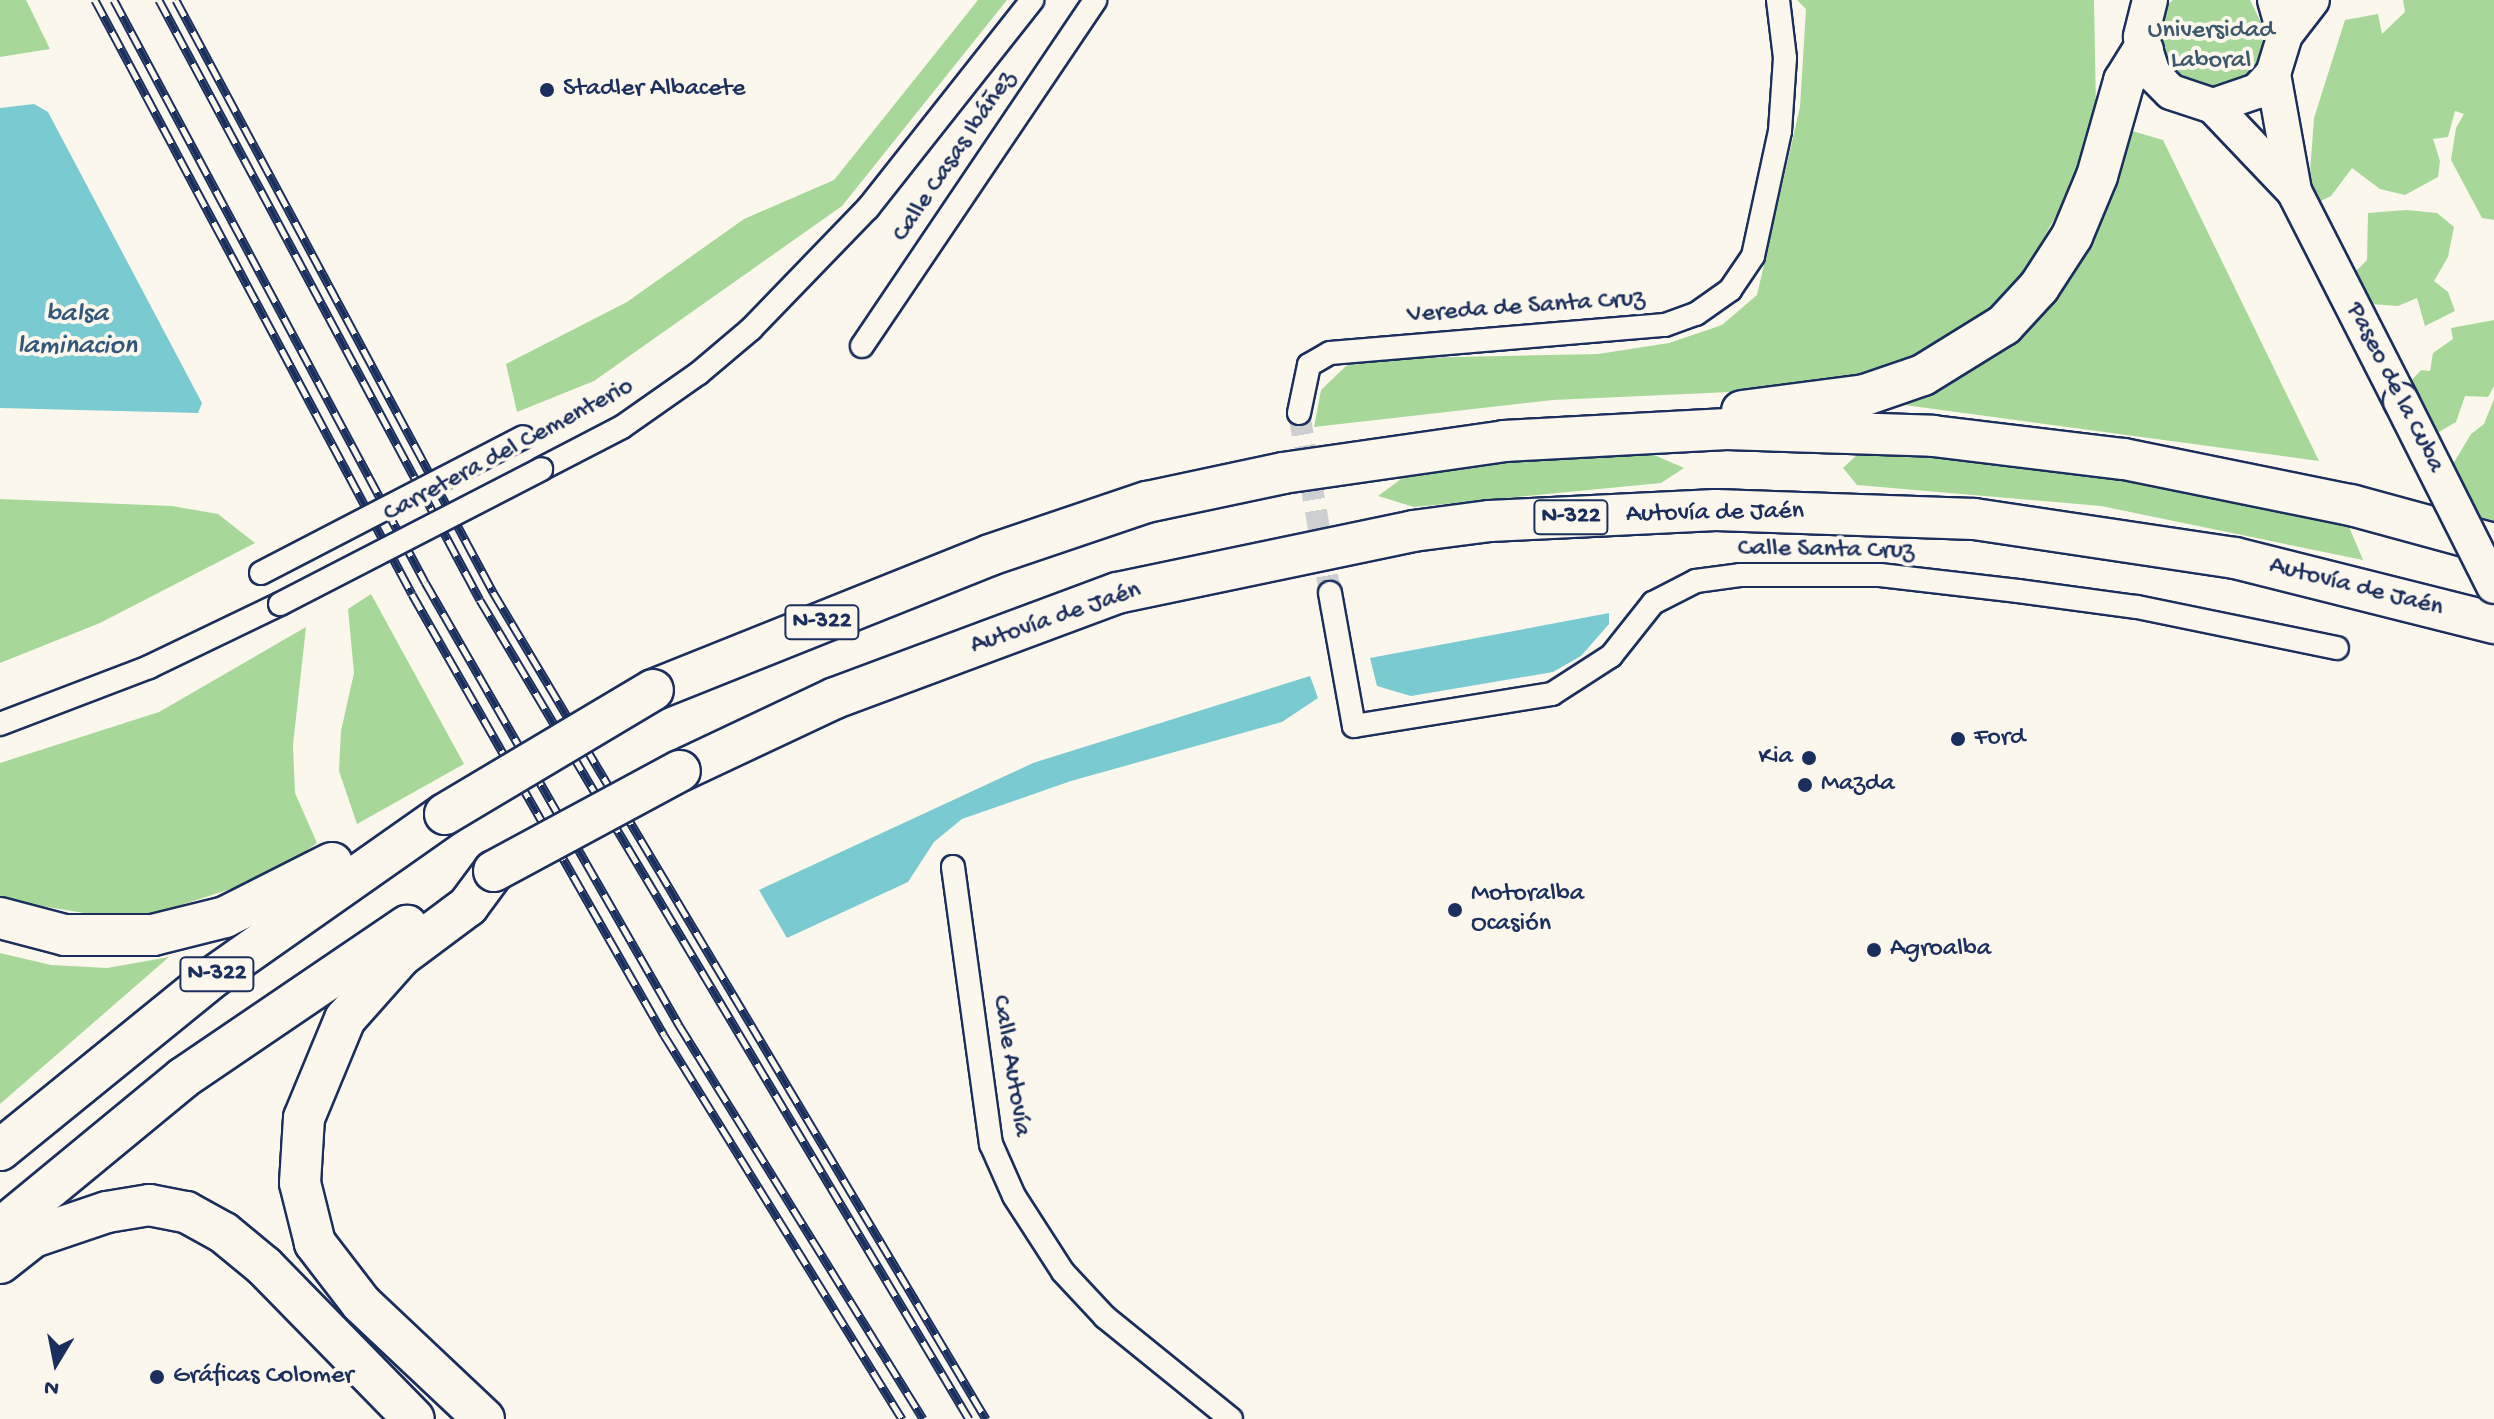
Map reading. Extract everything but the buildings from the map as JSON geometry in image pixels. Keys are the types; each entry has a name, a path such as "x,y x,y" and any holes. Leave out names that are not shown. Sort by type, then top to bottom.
{"highway":[{"path":"1504,441 1865,395 1923,375 1966,351 2013,315 2072,236 2097,176 2124,81 2143,51"},
{"name":"N-322","path":"0,1150 213,977 445,814 653,690 990,555 1147,502 1283,473 1504,441 1727,429 1933,436 2124,459 2351,505 2494,544"},
{"name":"Autovía de Jaén","path":"494,871 680,771 835,698 1117,593 1397,534 1490,521 1716,510 1974,519 2235,558 2494,623"},
{"path":"0,918 65,935 110,938 187,928 281,892 369,842 445,814"},
{"path":"484,1419 361,1303 315,1243 300,1183 304,1118 345,1019 401,956 468,906 494,871"},
{"name":"N-322","path":"0,1229 183,1078 494,871"},
{"path":"0,1263 33,1237 107,1212 149,1205 186,1212 224,1233 264,1266 414,1419"}],"main road":[{"path":"2150,0 2142,23 2143,51 2153,74 2171,92 2213,106 2257,91 2273,74 2285,35 2312,0"},
{"path":"2275,0 2285,35"},
{"name":"Paseo de la Cuba","path":"2273,74 2294,191"},
{"name":"Paseo de la Cuba","path":"2213,106 2294,191 2494,586"}],"street":[{"name":"Carretera del Cementerio","path":"0,724 149,667 280,604 622,427 751,329 868,208 1032,0"},
{"name":"Calle Casas Ibáñez","path":"862,346 1095,0"},
{"name":"Vereda de Santa Cruz","path":"1299,413 1309,365 1330,353 1652,328 1696,314 1730,290 1753,256 1780,131 1785,58 1778,0"},
{"name":"Carretera del Cementerio","path":"261,573 523,437"},
{"name":"Calle Santa Cruz","path":"1330,593 1354,726 1552,694 1611,656 1653,603 1696,581 1740,575 1880,575 2018,591 2137,607 2337,648"},
{"name":"Calle Autovía","path":"953,867 991,1144 1014,1196 1063,1272 1105,1317 1231,1419"}],"green space":[{"path":"0,0 26,0 50,49 0,57"},
{"path":"978,0 1007,0 842,206 594,381 517,412 506,364 627,302 744,219 834,180"},
{"path":"1797,0 2094,0 2096,110 2078,177 2026,269 1997,302 1959,334 1880,376 1796,389 1553,400 1314,427 1321,390 1346,366 1365,359 1598,354 1669,343 1722,325 1757,295 1800,107 1806,9"},
{"name":"Universidad Laboral","path":"2173,0 2250,0 2266,33 2255,71 2225,91 2175,80 2156,44 2165,7"},
{"path":"2403,0 2494,0 2494,220 2482,218 2451,160 2456,128 2464,114 2455,111 2448,137 2433,139 2440,161 2438,177 2405,195 2380,189 2352,168 2331,196 2317,203 2309,187 2314,118 2345,20 2378,14 2382,34 2405,12"},
{"path":"2129,130 2163,140 2319,461 1890,403 1977,361"},
{"path":"2406,210 2437,213 2454,227 2448,257 2434,281 2448,292 2455,311 2425,326 2417,298 2398,306 2370,304 2354,273 2367,260 2368,213"},
{"path":"2494,320 2494,386 2488,397 2465,396 2456,422 2437,433 2410,382 2421,370 2430,371 2433,353 2453,339 2451,328"},
{"path":"2494,399 2494,521 2481,517 2453,464 2471,434 2484,424"},
{"path":"1645,451 1684,468 1661,483 1414,507 1378,496 1412,471"},
{"path":"1860,452 1938,454 2071,468 2347,522 2363,560 2101,506 1857,485 1843,468"},
{"path":"0,499 172,506 218,514 255,543 100,623 0,663"},
{"path":"371,594 464,764 357,824 339,771 341,731 354,673 348,609"},
{"path":"306,627 293,745 295,793 317,843 274,875 150,915 90,914 0,899 0,763 159,712"},
{"path":"0,953 51,965 107,968 169,957 0,1104"}],"water":[{"name":"balsa laminacion","path":"34,104 48,112 202,403 198,413 0,408 0,108"},
{"path":"1609,613 1609,624 1581,656 1553,672 1411,696 1377,686 1370,658"},
{"path":"1310,676 1318,698 1282,722 1071,781 962,819 934,842 908,882 787,938 759,890 1033,763"}],"tunnel":[{"path":"1299,413 1330,593"}],"railway":[{"path":"95,0 412,594 664,1035 902,1419"},
{"path":"114,0 425,582 679,1025 923,1419"},
{"path":"159,0 480,600 969,1419"},
{"path":"176,0 493,592 986,1419"}],"place":[{"name":"Stadler Albacete","path":"547,90"},
{"name":"Ford","path":"1958,739"},
{"name":"Kia","path":"1809,758"},
{"name":"Mazda","path":"1805,785"},
{"name":"Motoralba Ocasión","path":"1455,910"},
{"name":"Agroalba","path":"1874,950"},
{"name":"Gráficas Colomer","path":"157,1377"}]}
